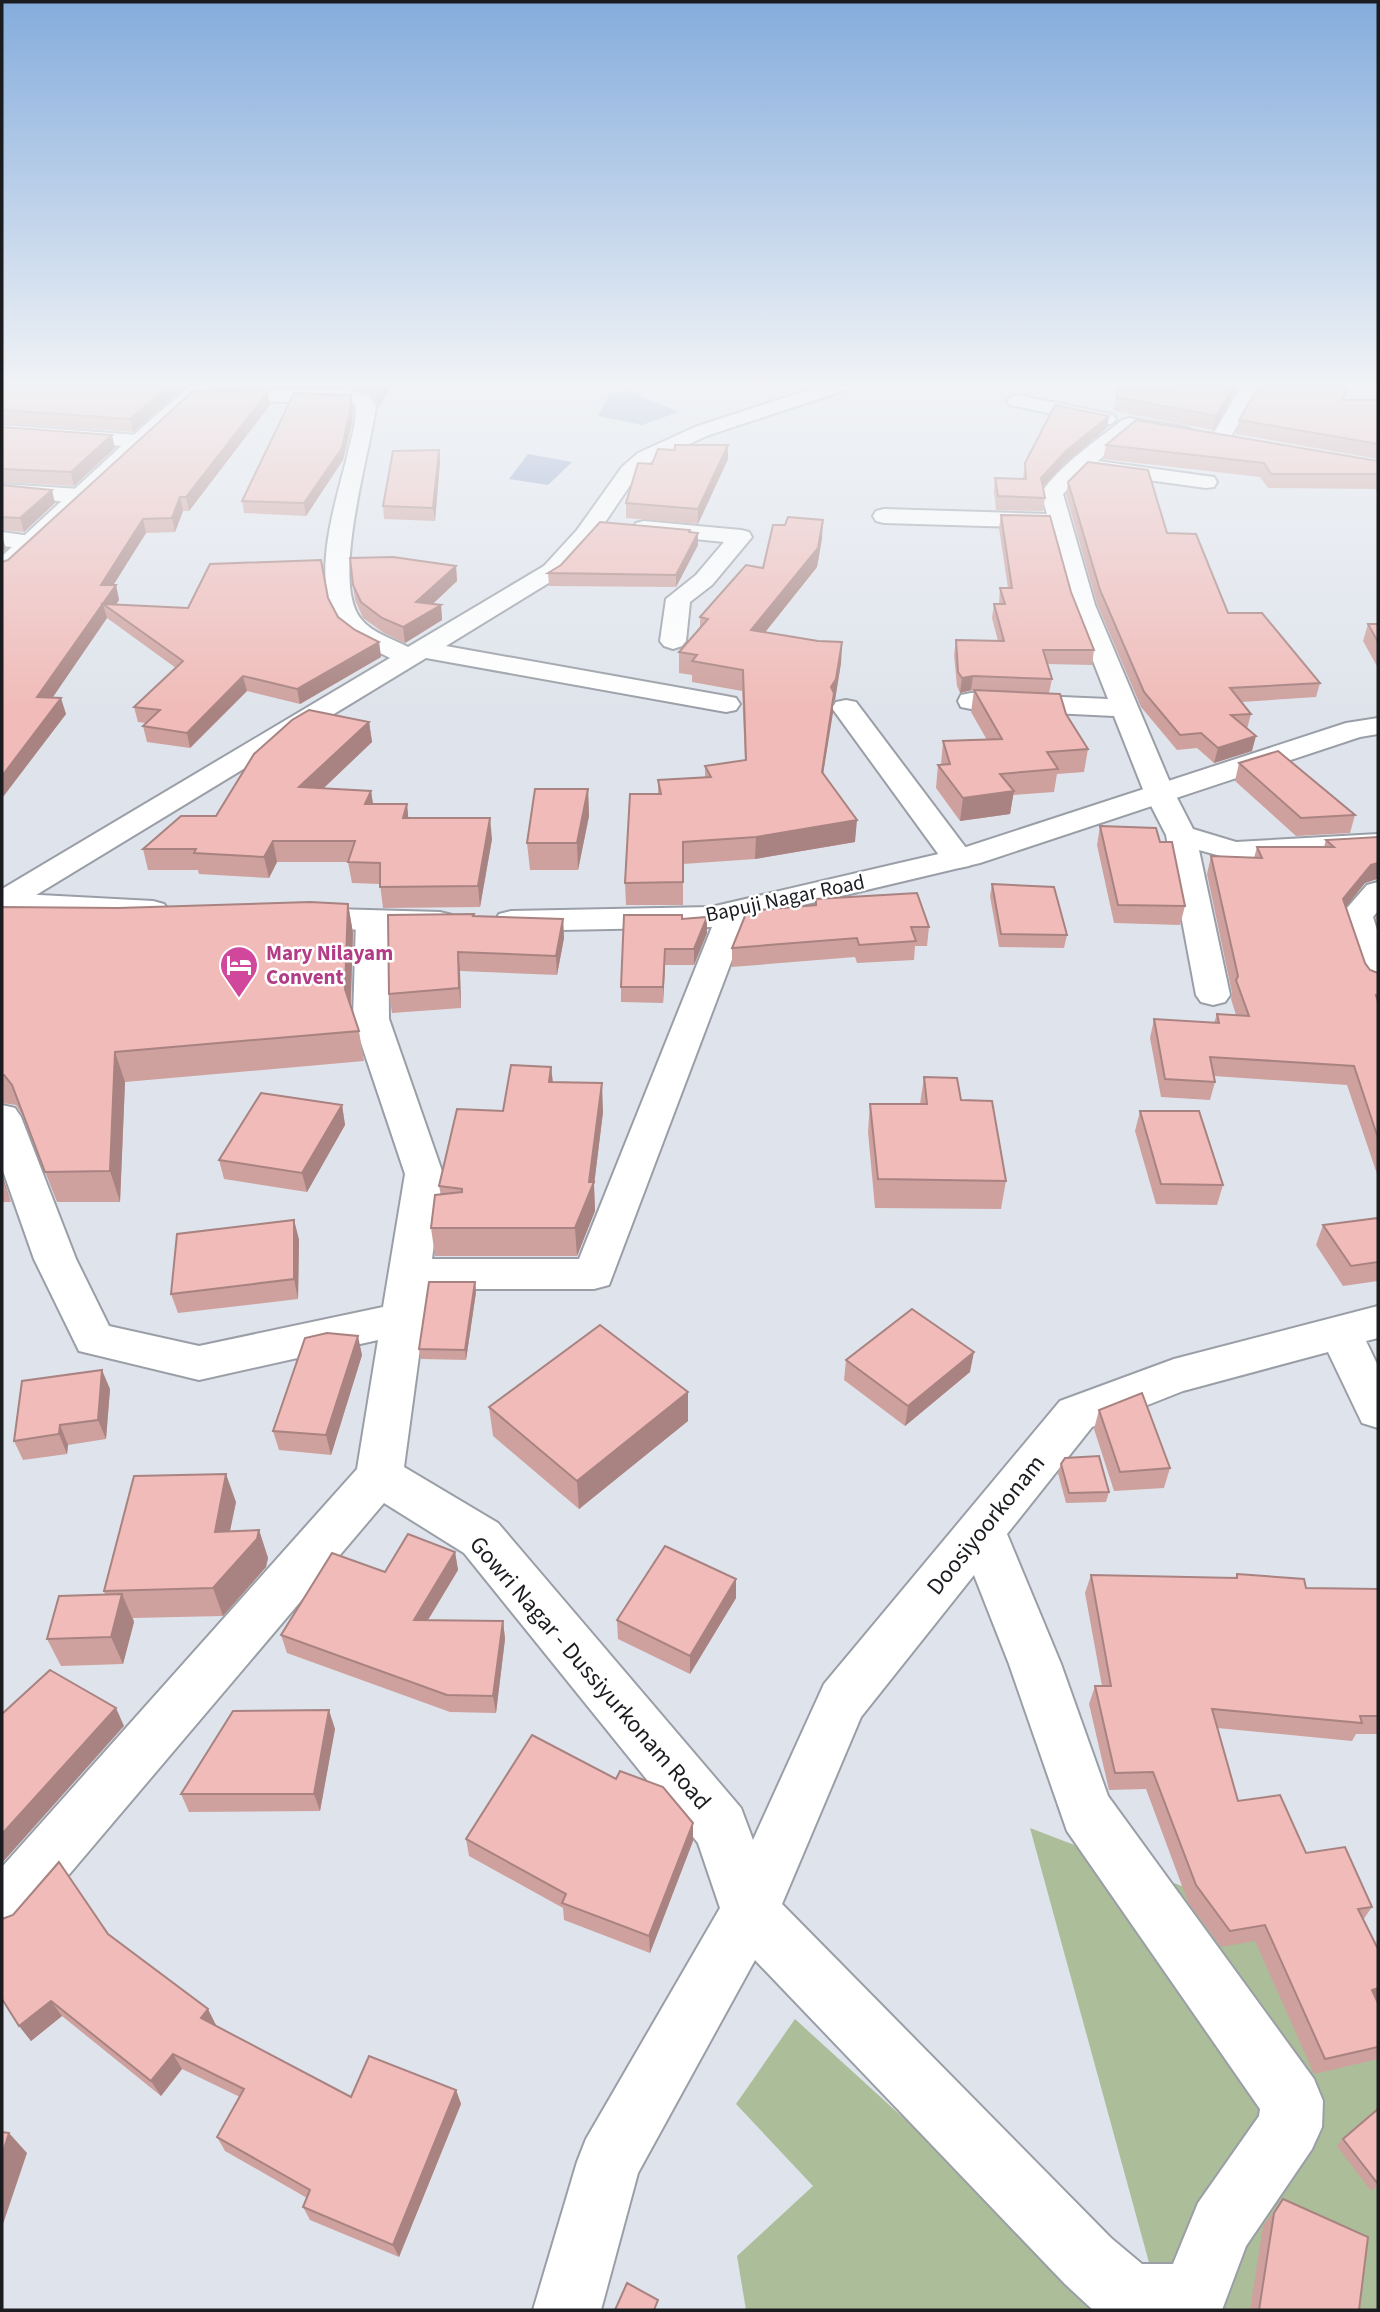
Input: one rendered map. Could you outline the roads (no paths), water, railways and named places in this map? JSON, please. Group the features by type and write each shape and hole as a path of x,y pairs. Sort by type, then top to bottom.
{"street":[{"path":"53,494 80,496"},
{"path":"2,568 82,494"},
{"path":"350,494 337,566 337,601 352,626 416,654 726,704"},
{"path":"2,902 552,570 593,524 613,494"},
{"path":"1052,494 1083,605 1159,792 1181,835 1213,995"},
{"path":"884,516 1060,521"},
{"path":"593,524 741,537 705,580 678,599 673,641"},
{"path":"2,539 30,542"},
{"path":"971,701 1125,708"},
{"path":"846,708 958,859"},
{"name":"Bapuji Nagar Road","path":"262,916 372,922 711,917 958,859 1356,729 1378,726"},
{"path":"1181,835 1235,851 1369,844 1378,870"},
{"path":"1378,892 1356,916 1378,980"},
{"path":"2,902 180,912"},
{"path":"2,1117 55,1259 94,1339 199,1363 405,1297 594,1274 734,912"},
{"path":"2,1910 379,1476 424,1174 372,1020 372,922"},
{"path":"1359,1327 1378,1410"},
{"name":"Doosiyoorkonam","path":"750,1912 842,1701 1076,1414 1174,1376 1359,1327"},
{"name":"Gowri Nagar - Dussiyurkonam Road","path":"379,1476 481,1538 721,1827 750,1912"},
{"path":"567,2310 609,2162 750,1912 1088,2260 1129,2298 1193,2298 1221,2226 1290,2127 1292,2101 1086,1812 1035,1664 981,1530"}],"place":[{"name":"Mary Nilayam Convent","path":"239,999"}]}
